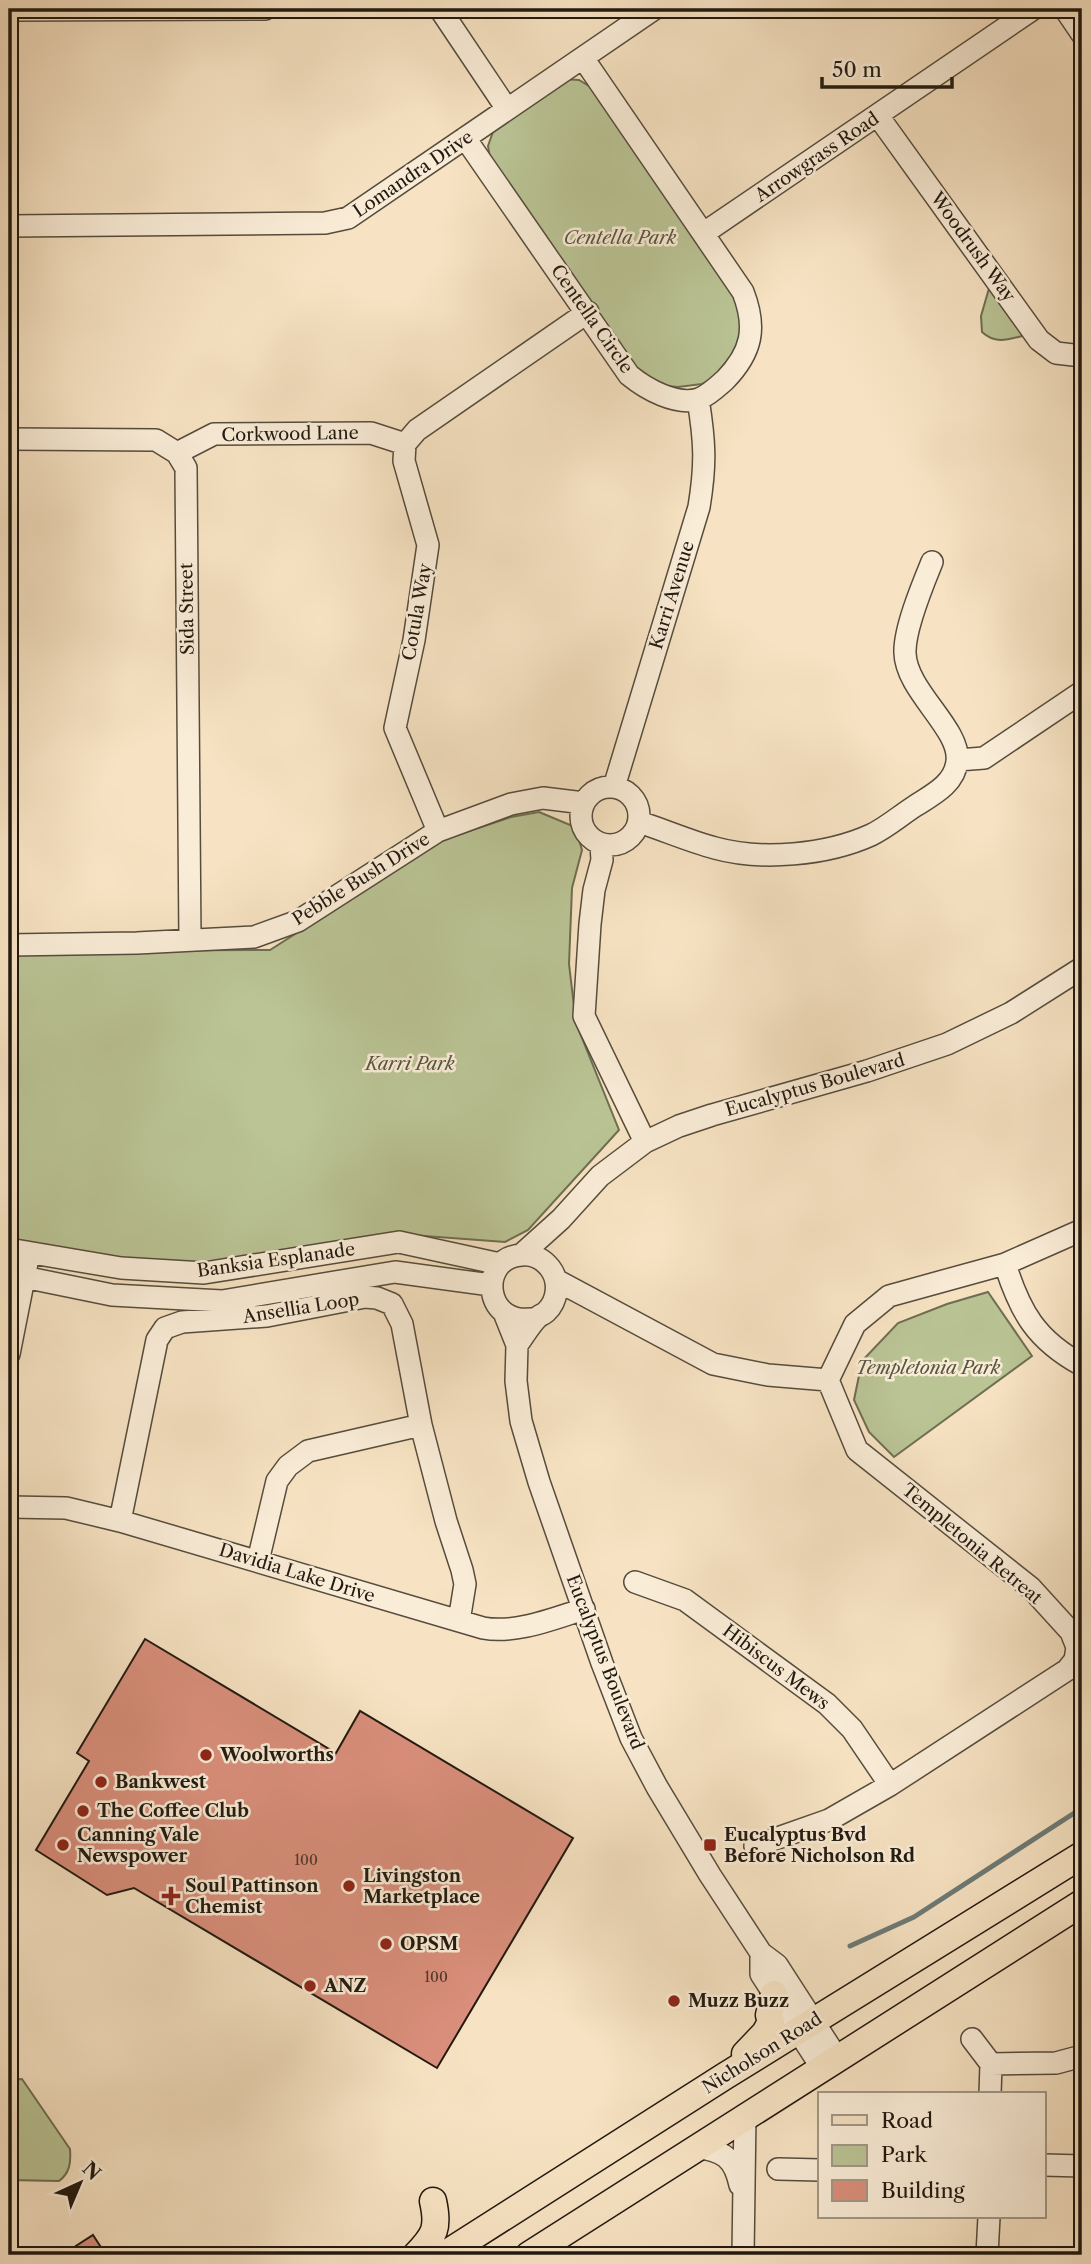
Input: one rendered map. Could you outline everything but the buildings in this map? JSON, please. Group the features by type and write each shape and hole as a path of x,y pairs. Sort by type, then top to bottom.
{"main road":[{"name":"Nicholson Road","path":"444,2255 725,2076 1082,1856"},
{"path":"529,2255 1082,1903"},
{"path":"725,2076 733,2063 750,2050 765,2033 771,2022 769,2015 774,1994"},
{"path":"416,2255 435,2230 437,2220 433,2201"}],"street":[{"path":"9,10 265,9"},
{"path":"440,9 507,109"},
{"name":"Lomandra Drive","path":"9,226 325,223 348,218 654,9"},
{"name":"Arrowgrass Road","path":"704,233 1033,9"},
{"path":"1065,9 1082,34"},
{"path":"583,58 704,233 743,292 751,312 751,340 738,366 715,390 698,399"},
{"name":"Woodrush Way","path":"878,116 1039,340 1056,353 1082,356"},
{"name":"Centella Circle","path":"466,138 629,374 641,385 673,398 698,399"},
{"path":"405,444 417,430 587,312"},
{"name":"Karri Avenue","path":"614,787 699,507 705,445 698,399"},
{"name":"Corkwood Lane","path":"177,453 214,434 372,433 405,444"},
{"path":"9,439 156,440 177,453"},
{"name":"Cotula Way","path":"405,444 404,461 428,545 414,640 395,728 438,831"},
{"name":"Sida Street","path":"177,453 186,468 190,940"},
{"path":"639,822 716,849 764,856 813,852 871,835 940,790 952,777 958,760 955,746 912,681 904,651 922,586 932,562"},
{"path":"958,760 984,758 1082,692"},
{"path":"614,787 631,795 640,812 639,822 630,839 621,844 601,845 592,840 585,832 581,813 584,803 596,790 614,787"},
{"name":"Pebble Bush Drive","path":"9,945 137,943 254,937 298,921 438,831 511,804 543,798 584,803"},
{"path":"601,845 602,860 594,890 590,924 584,1016 645,1142"},
{"name":"Eucalyptus Boulevard","path":"500,1264 521,1255 561,1219 600,1176 645,1142 679,1126 712,1115 867,1071 947,1044 1012,1013 1082,968"},
{"path":"505,1314 526,1321 546,1312 553,1303 561,1219"},
{"path":"521,1255 534,1256 544,1261 554,1275 617,1314 713,1364 768,1375 828,1380 855,1324 889,1296 1005,1264 1082,1230"},
{"name":"Banksia Esplanade","path":"19,1251 121,1268 204,1273 399,1242 500,1264"},
{"path":"9,1354 19,1251"},
{"path":"491,1285 500,1264"},
{"path":"1005,1264 1016,1298 1042,1338 1082,1365"},
{"name":"Banksia Esplanade","path":"17,1275 112,1295 222,1301 395,1272 491,1285"},
{"name":"Eucalyptus Boulevard","path":"491,1285 492,1296 497,1307 505,1314 517,1345 516,1381 521,1421 539,1482 631,1738 697,1854 761,1953 777,1965 829,2063"},
{"name":"Ansellia Loop","path":"120,1521 157,1340 164,1328 172,1324 267,1316 365,1297 386,1300 397,1311 402,1324 421,1425 446,1521 463,1570 465,1584 459,1621"},
{"path":"553,1303 617,1314"},
{"path":"517,1345 537,1318"},
{"name":"Templetonia Retreat","path":"755,1846 829,1820 890,1785 1068,1670 1075,1660 1077,1647 1071,1632 1031,1588 857,1450 828,1380"},
{"path":"258,1561 277,1481 297,1457 308,1451 421,1425"},
{"name":"Davidia Lake Drive","path":"9,1507 66,1508 120,1521 499,1631 555,1619 584,1609"},
{"name":"Hibiscus Mews","path":"635,1581 685,1601 827,1704 852,1729 890,1785"},
{"name":"Eucalyptus Boulevard","path":"761,1953 761,1973 774,1994 807,2025"},
{"path":"972,2039 991,2064 990,2092"},
{"path":"991,2064 1056,2063 1082,2056"},
{"path":"743,2255 745,2116"},
{"path":"696,2147 714,2150 730,2160 737,2170 743,2208"},
{"path":"1046,2165 1082,2166"},
{"path":"778,2169 817,2168"},
{"path":"988,2255 989,2218"}],"green space":[{"name":"Centella Park","path":"563,79 579,80 594,89 732,289 742,311 738,349 715,378 702,384 678,387 667,386 640,374 490,158 488,146 494,129"},
{"path":"990,285 1026,335 998,340 982,332 981,316"},
{"name":"Karri Park","path":"539,812 575,827 582,850 572,888 569,964 576,1023 619,1130 528,1230 505,1242 398,1234 218,1266 118,1265 9,1244 9,951 270,950 442,840 511,817"},
{"name":"Templetonia Park","path":"988,1292 1032,1356 894,1457 869,1432 854,1400 862,1361 898,1323"},
{"path":"22,2079 70,2149 69,2167 59,2181 9,2180 11,2080"}],"waterway":[{"path":"850,1946 914,1917 1082,1808"}],"place":[{"name":"Woolworths","path":"206,1755"},
{"name":"Bankwest","path":"101,1782"},
{"name":"The Coffee Club","path":"83,1811"},
{"name":"Canning Vale Newspower","path":"63,1845"},
{"name":"Eucalyptus Bvd Before Nicholson Rd","path":"710,1845"},
{"name":"Livingston Marketplace","path":"349,1886"},
{"name":"Soul Pattinson Chemist","path":"171,1896"},
{"name":"OPSM","path":"386,1944"},
{"name":"ANZ","path":"310,1986"},
{"name":"Muzz Buzz","path":"674,2001"}]}
